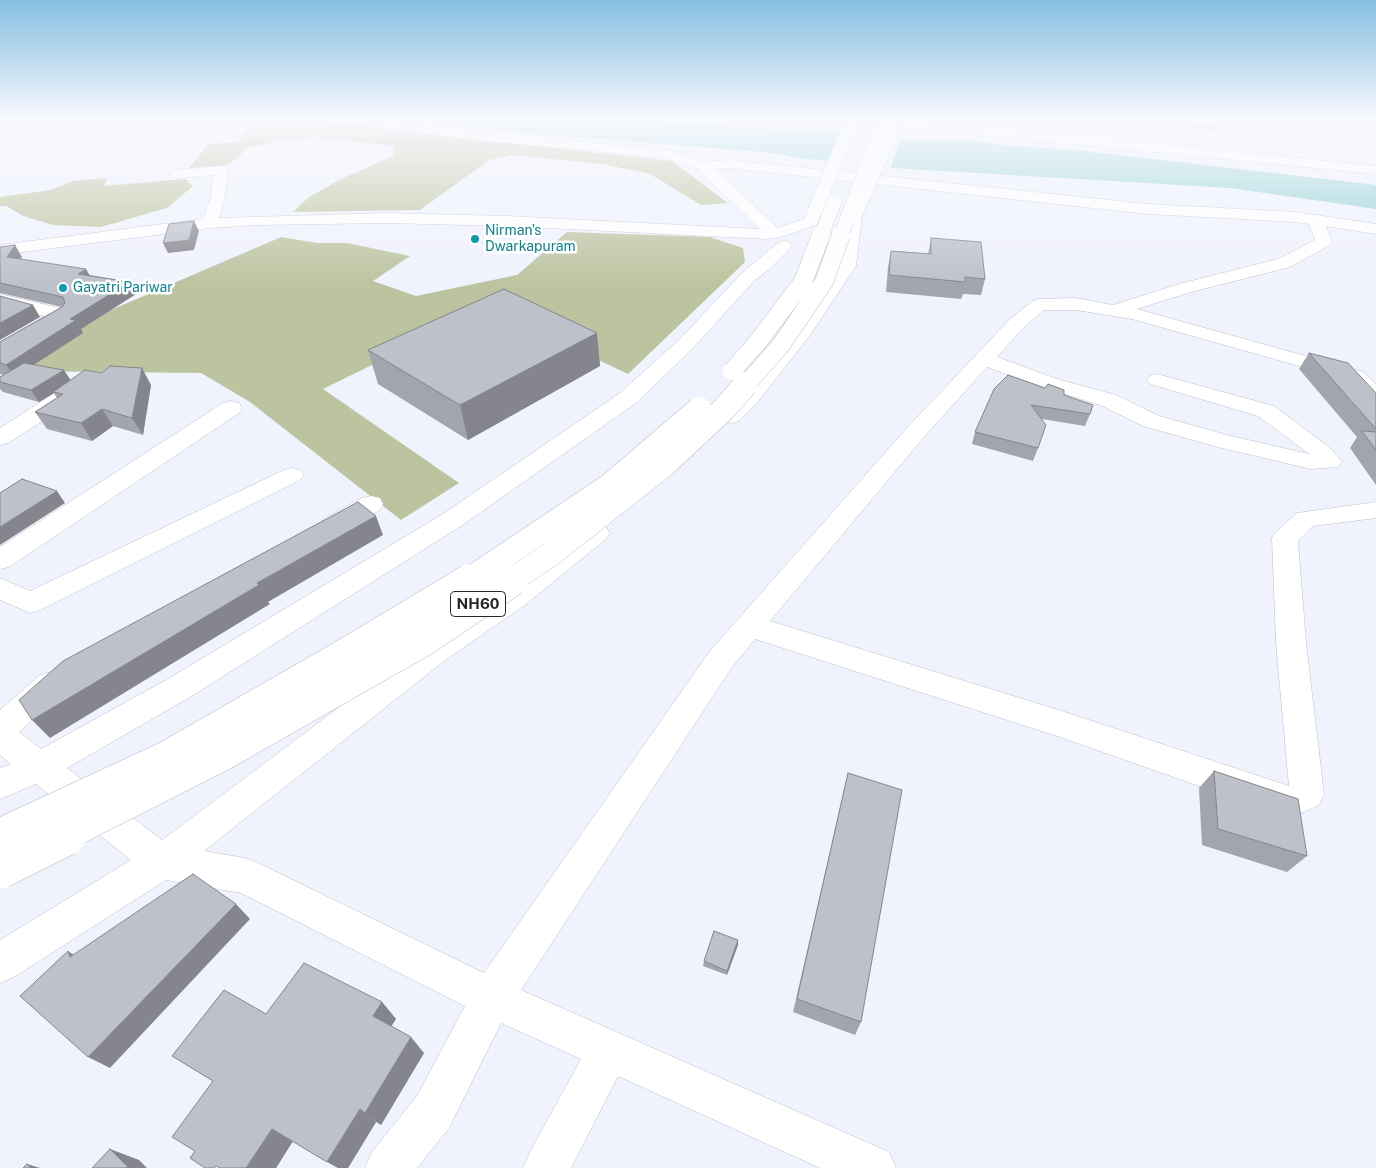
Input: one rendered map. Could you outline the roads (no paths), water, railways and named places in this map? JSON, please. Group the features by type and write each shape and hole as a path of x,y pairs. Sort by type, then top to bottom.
{"main road":[{"path":"210,223 218,197 220,175"},
{"path":"709,175 761,246"},
{"path":"827,175 1148,209 1296,217 1376,229"},
{"path":"0,784 41,766 179,688 452,520 628,398 687,344 761,246 810,222 829,175"},
{"name":"NH60","path":"0,834 168,756 466,582 609,486 699,408 757,343 803,282 829,213 847,175"},
{"name":"NH60","path":"0,868 219,757 426,639 551,554 664,465 725,408 781,345 824,282 869,175"},
{"path":"0,963 162,862 433,653 515,598 678,467 747,400 804,330 847,266 854,218 871,175"},
{"path":"0,250 210,223 259,220 386,218 717,230 761,246"},
{"path":"1113,310 1185,288 1284,262 1324,242 1316,220"},
{"path":"717,230 761,246"},
{"path":"0,299 61,314 0,350"},
{"path":"388,1168 432,1112 492,998 721,659 915,433 1018,322 1039,305 1076,304 1134,314 1356,376 1376,396"},
{"path":"983,359 1050,383 1108,400 1151,421 1311,462 1330,462 1322,453 1266,411 1157,380"},
{"path":"0,438 83,386"},
{"path":"0,560 231,408"},
{"path":"0,588 30,602 292,475"},
{"path":"310,538 371,504"},
{"path":"749,626 1062,724 1290,802 1307,794 1291,643 1285,538 1306,519 1376,510"},
{"path":"0,729 67,670"},
{"path":"0,736 162,862 245,876 492,998 873,1168"},
{"path":"546,1168 610,1050"}],"water":[{"path":"1002,175 1286,175 1376,185 1376,209 1230,188"}],"place":[{"name":"Nirman's Dwarkapuram","path":"475,239"},
{"name":"Gayatri Pariwar","path":"63,288"}]}
